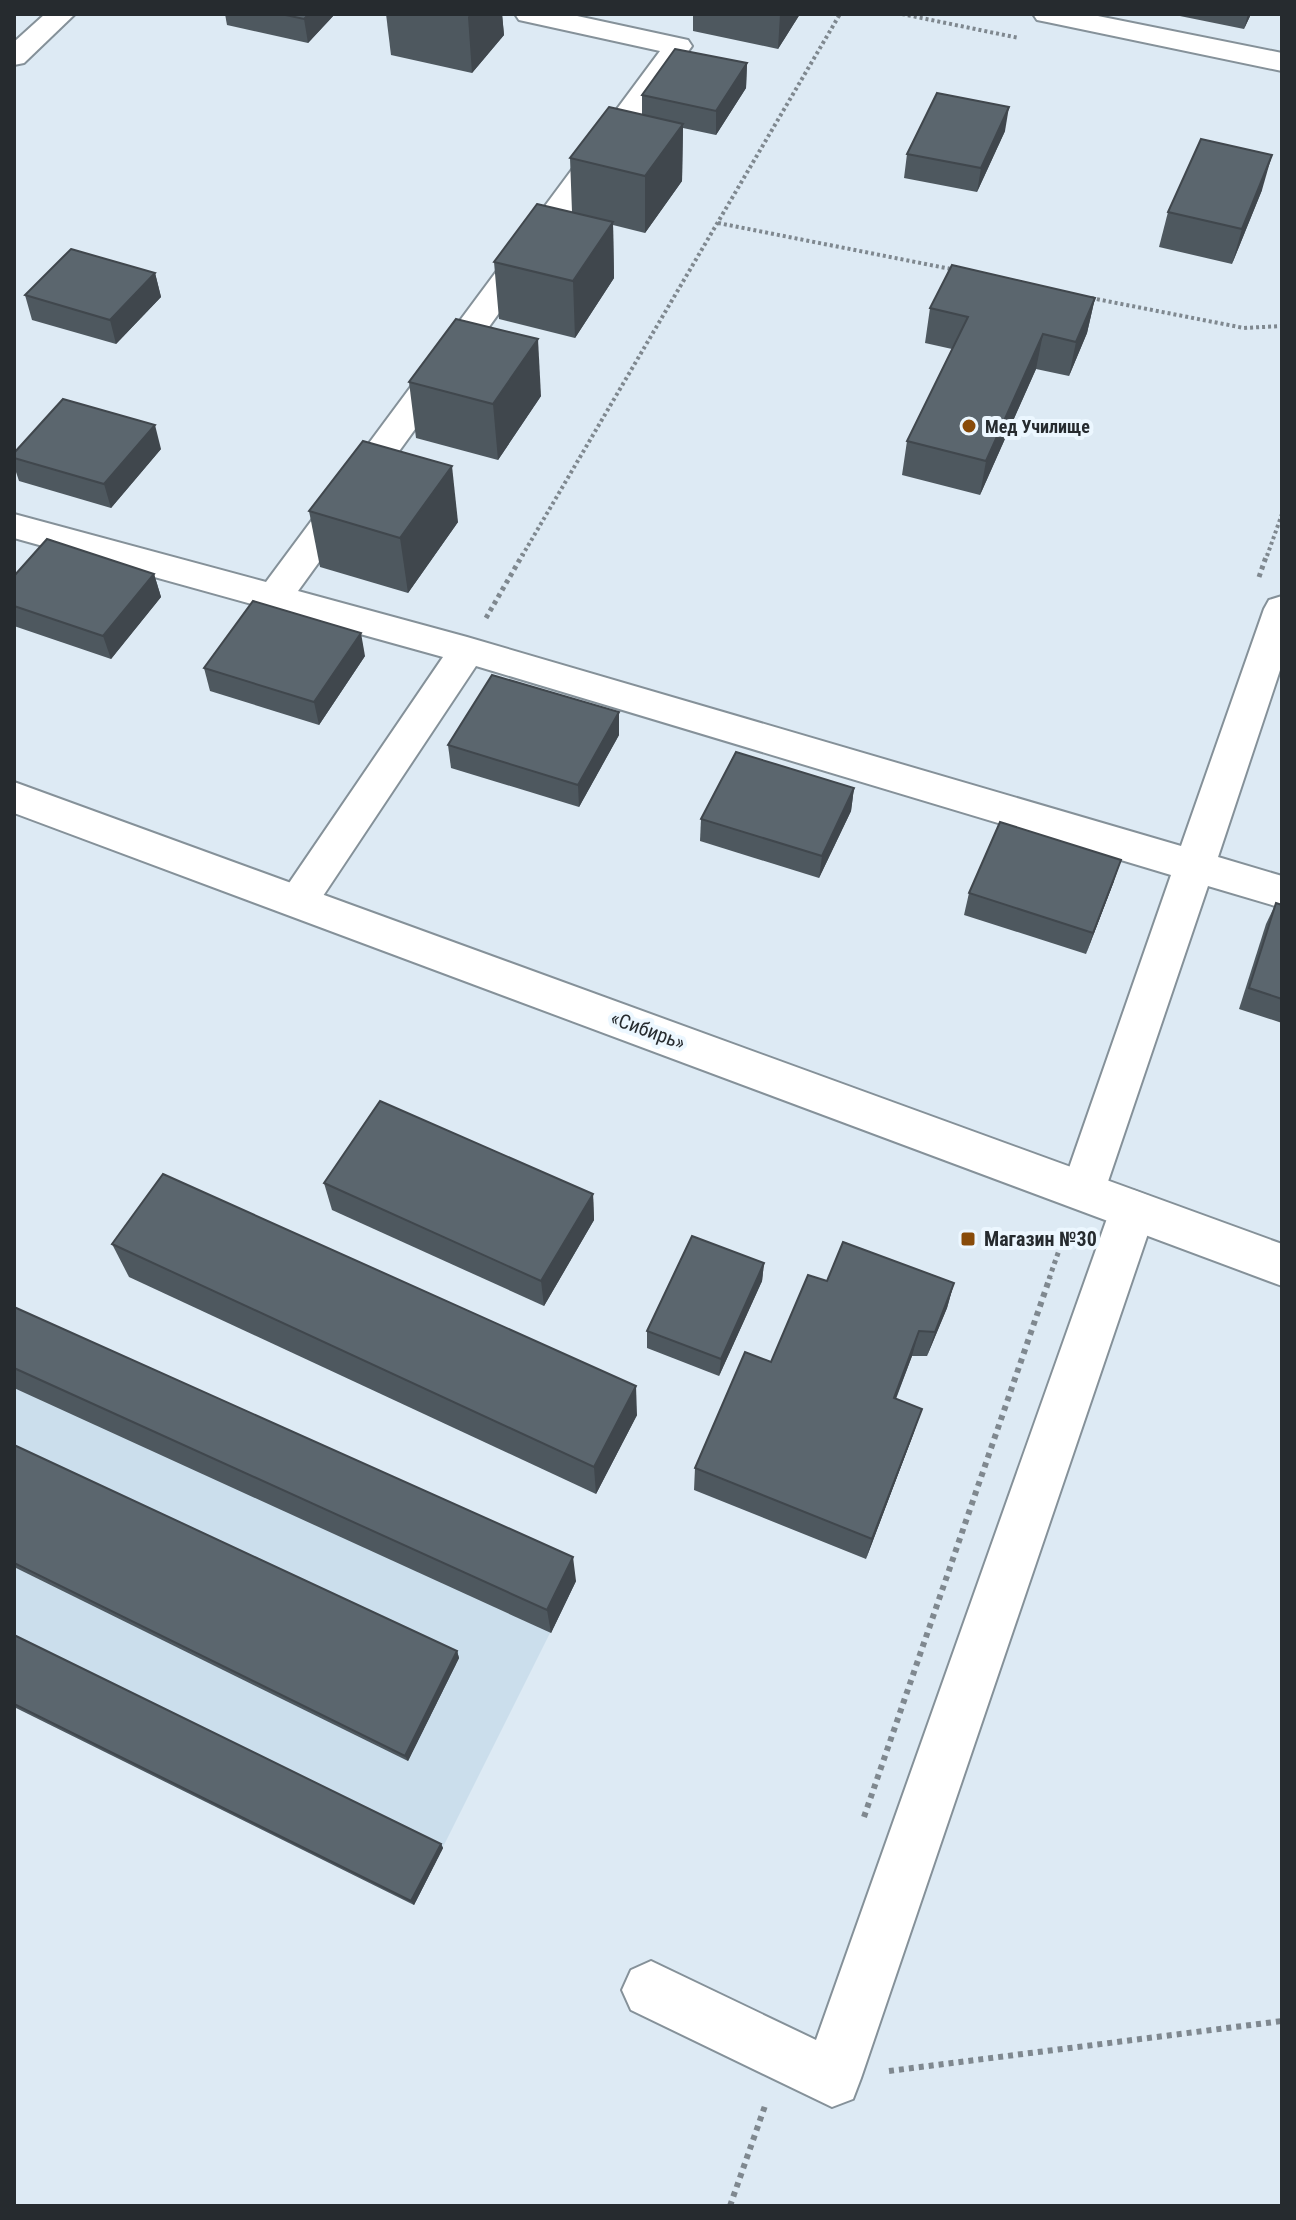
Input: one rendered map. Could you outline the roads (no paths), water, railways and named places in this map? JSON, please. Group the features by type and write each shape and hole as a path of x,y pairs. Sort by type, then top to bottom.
{"main road":[{"path":"14,57 61,14"},
{"path":"275,596 678,46 529,14"},
{"path":"1047,14 1282,62"},
{"path":"14,526 467,650 1282,892"},
{"path":"1084,1191 1282,609"},
{"path":"299,900 467,650"},
{"name":"«Сибирь»","path":"14,797 1282,1265"},
{"path":"651,1990 832,2078 1133,1210"}],"place":[{"name":"Мед Училище","path":"969,426"},
{"name":"Магазин №30","path":"968,1239"}]}
